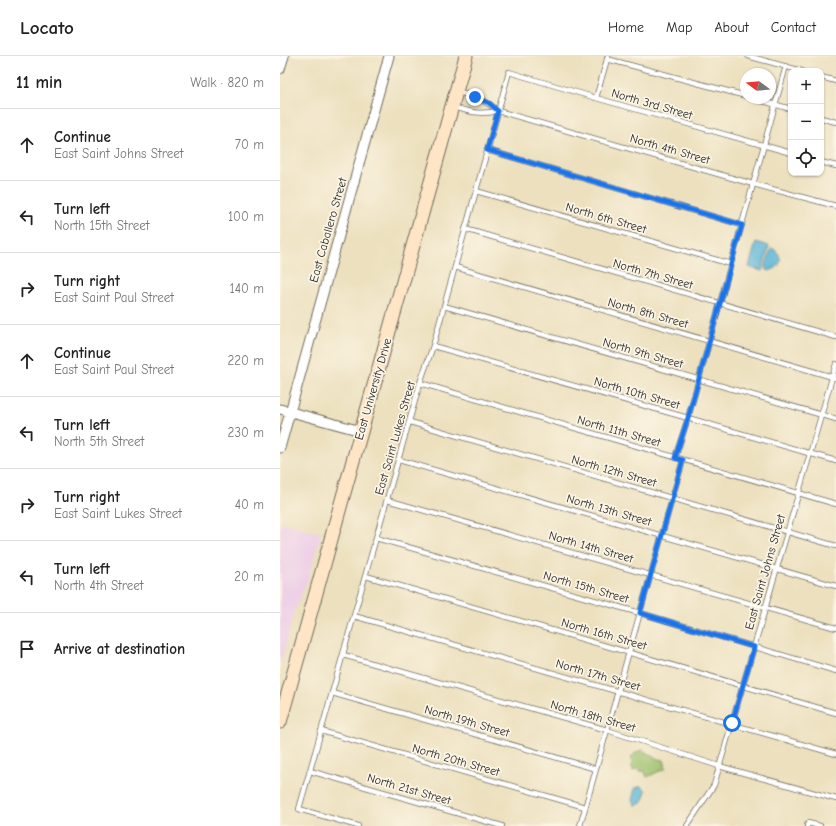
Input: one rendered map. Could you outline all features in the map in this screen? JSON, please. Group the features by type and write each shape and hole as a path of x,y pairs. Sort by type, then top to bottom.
{"main road":[{"name":"East University Drive","path":"280,722 466,56"}],"street":[{"path":"280,69 284,56"},
{"name":"East Caballero Street","path":"280,448 389,56"},
{"path":"280,409 361,431"}],"lane":[{"path":"748,56 792,68"},
{"path":"596,98 608,57 740,94"},
{"path":"776,101 786,66"},
{"name":"North 3rd Street","path":"509,72 788,152"},
{"name":"East Saint Lukes Street","path":"358,826 299,809 420,383 433,346 509,72"},
{"path":"824,78 836,81"},
{"name":"North 4th Street","path":"456,91 489,103 498,111 753,184 836,206"},
{"path":"675,458 699,380 775,104 788,108"},
{"name":"North 4th Street","path":"452,106 468,111 486,114 498,111"},
{"path":"824,119 836,122"},
{"path":"487,150 742,225"},
{"path":"824,163 836,166"},
{"name":"North 6th Street","path":"476,191 731,264"},
{"name":"North 7th Street","path":"465,229 836,337"},
{"name":"North 8th Street","path":"455,267 834,377"},
{"name":"North 9th Street","path":"444,306 836,420"},
{"name":"North 10th Street","path":"433,346 836,461"},
{"name":"East Saint Johns Street","path":"687,826 714,785 798,493 834,377 836,364"},
{"name":"North 11th Street","path":"420,383 836,504"},
{"name":"North 12th Street","path":"410,422 836,546"},
{"name":"North 13th Street","path":"399,460 836,586"},
{"path":"580,826 683,460"},
{"name":"North 14th Street","path":"387,500 836,628"},
{"name":"North 15th Street","path":"376,538 640,613 836,671"},
{"name":"North 16th Street","path":"366,576 836,713"},
{"name":"North 17th Street","path":"354,616 836,754"},
{"name":"North 18th Street","path":"343,655 607,730 719,766 836,799"},
{"name":"North 19th Street","path":"332,693 596,769"},
{"name":"North 20th Street","path":"321,731 585,807"},
{"name":"North 21st Street","path":"310,771 502,826"},
{"path":"807,826 808,823 820,826"}],"shaded area":[{"path":"280,522 321,533 308,579 294,611 280,666"}],"green space":[{"path":"642,750 658,759 664,760 666,768 647,777 644,770 641,772 639,768 633,771 631,764 632,758 635,753"}],"water":[{"path":"756,242 769,246 762,271 749,267"},
{"path":"772,248 779,255 780,262 776,268 767,271 765,268"},
{"path":"640,786 646,791 642,803 635,805 632,800 635,788"}],"route":[{"path":"475,97 489,103 498,111 487,150 742,225 688,418 675,458 683,460 640,613 754,647 732,723"}]}
